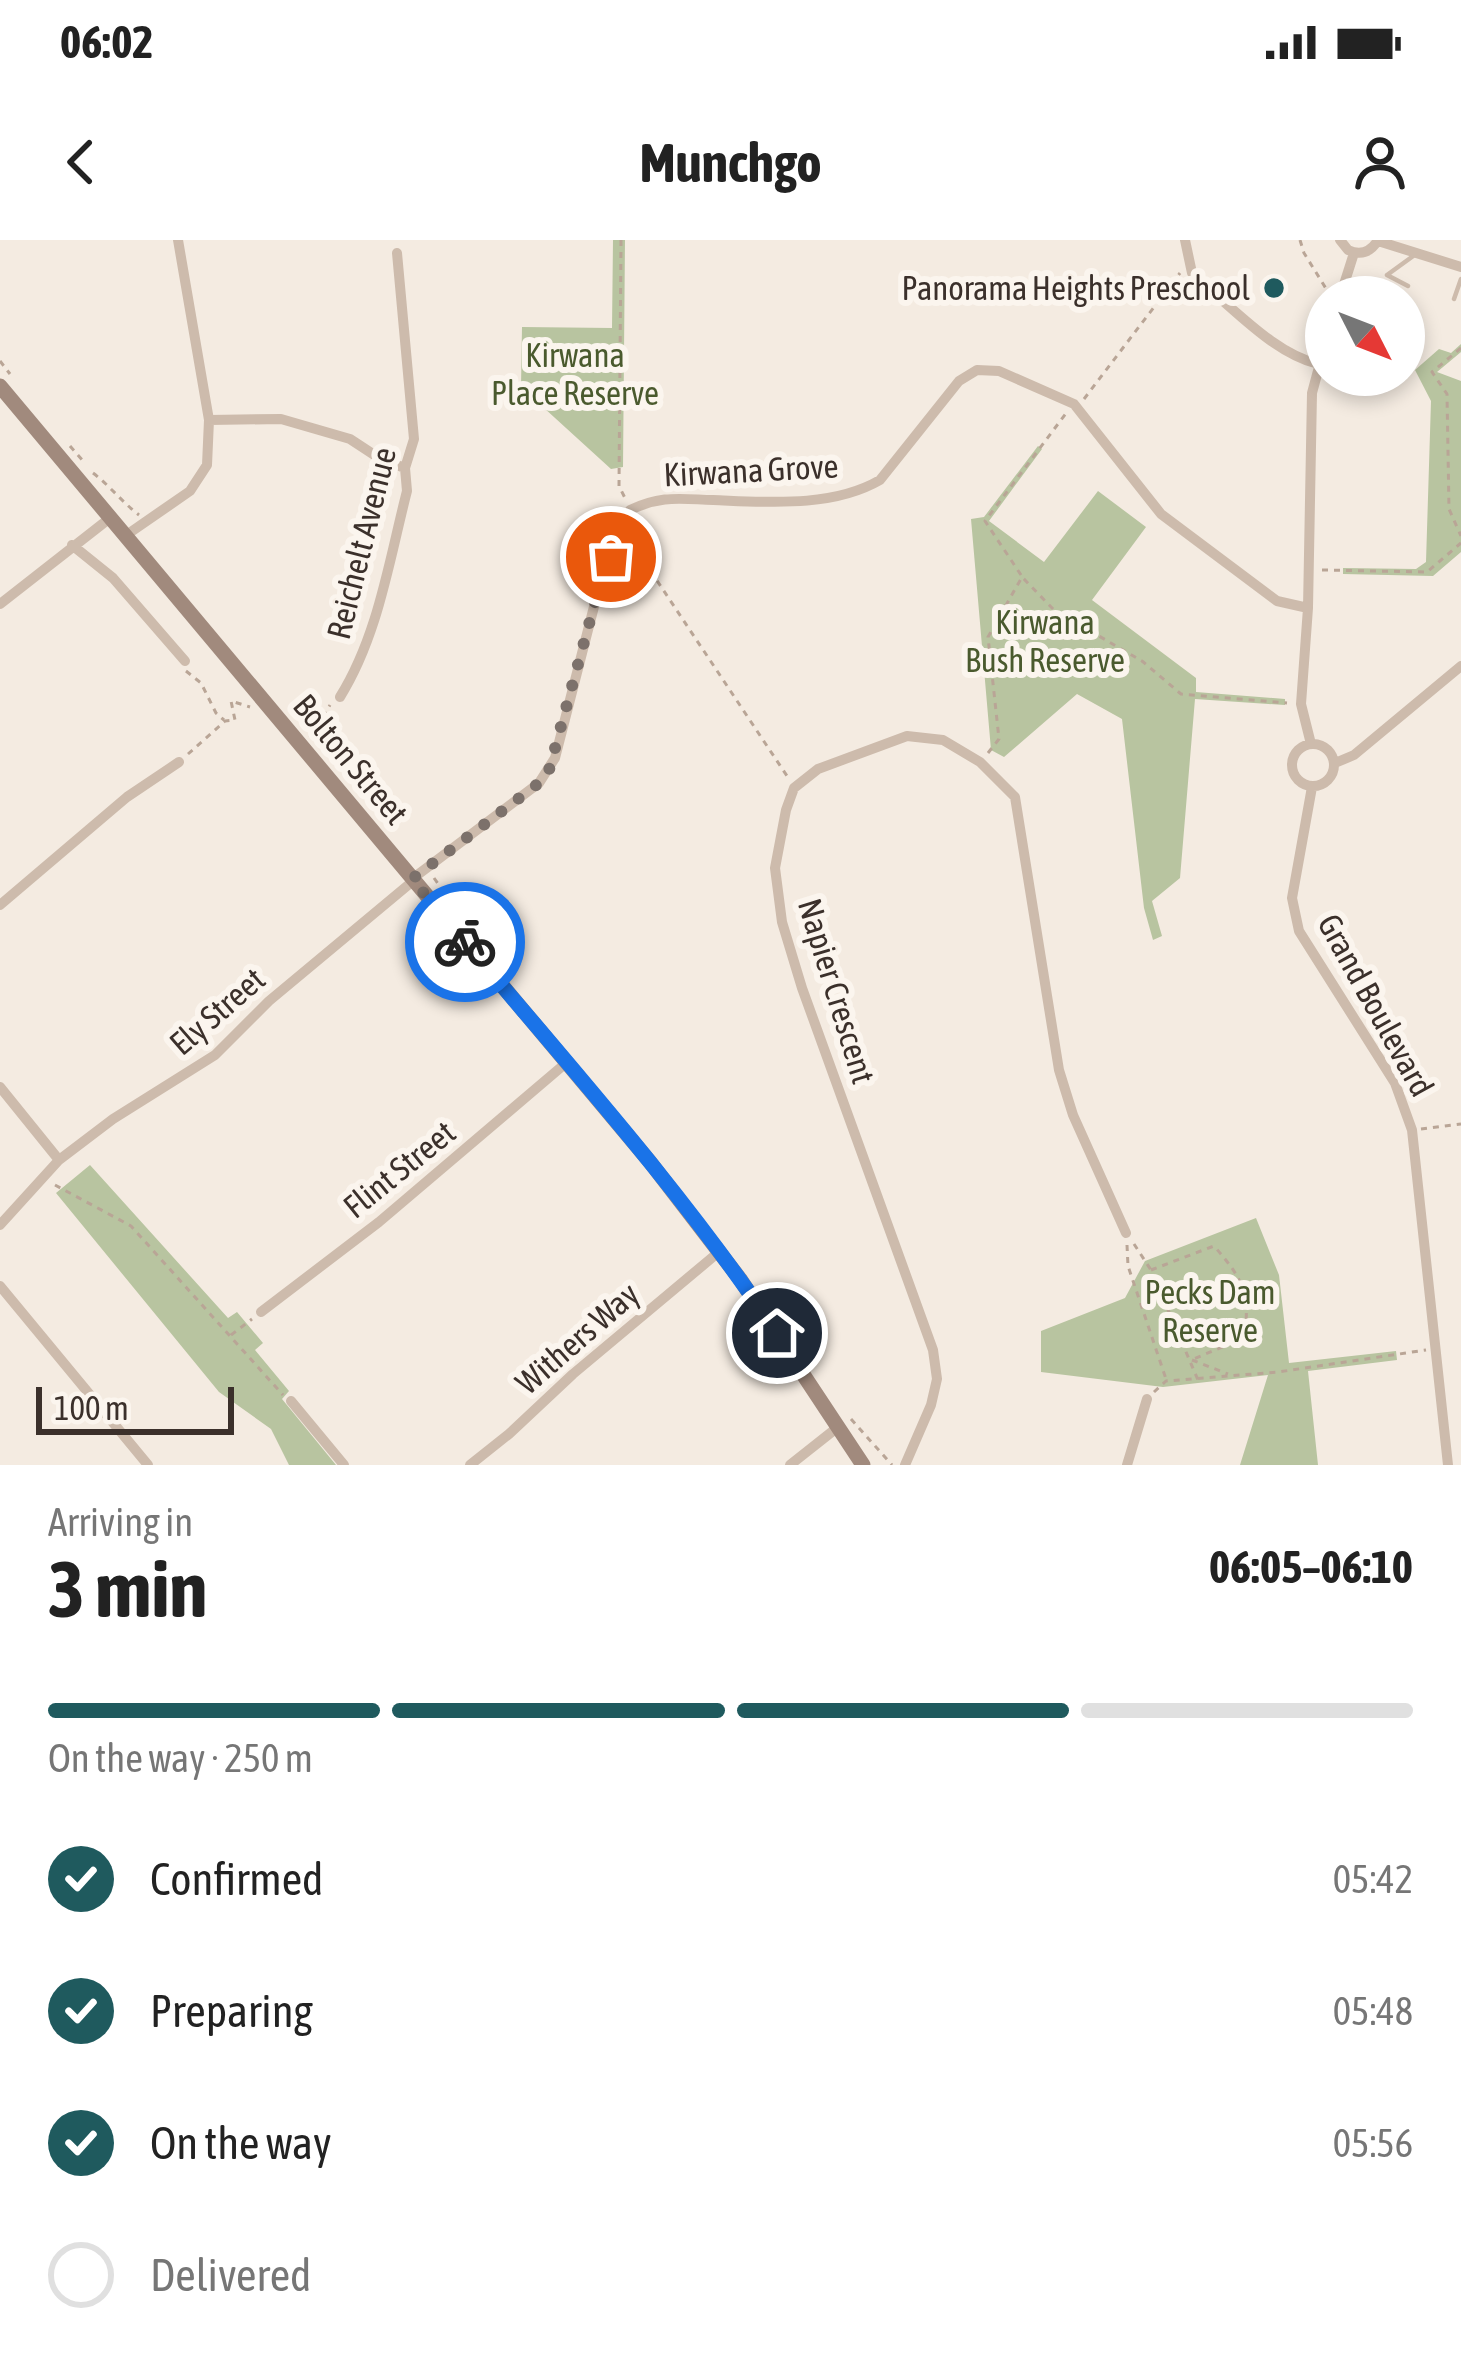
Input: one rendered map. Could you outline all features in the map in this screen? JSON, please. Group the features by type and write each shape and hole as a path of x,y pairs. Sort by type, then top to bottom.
{"main road":[{"name":"Bolton Street","path":"8,384 110,518 650,1162 762,1311 863,1465"}],"street":[{"path":"125,536 190,491 207,465 209,420 178,240"},
{"path":"1184,240 1192,273 1202,283 1277,344 1305,360"},
{"path":"1340,240 1354,253 1369,251 1378,240 1461,267"},
{"name":"Reichelt Avenue","path":"340,697 368,642 407,491 406,468 414,439 397,253"},
{"path":"1347,276 1354,253"},
{"name":"Kirwana Grove","path":"630,510 654,499 772,502 862,490 880,480 958,381 977,370 998,371 1074,404 1161,514 1277,601 1308,608"},
{"path":"1311,744 1301,704 1312,396"},
{"path":"209,420 281,419 350,439 382,460 406,468"},
{"path":"0,604 110,518"},
{"path":"72,545 113,578 185,661"},
{"path":"412,880 539,783 549,770 611,557"},
{"path":"1335,763 1354,755 1461,666"},
{"path":"794,788 818,769 907,736 943,740 980,762 1015,797 1059,1070 1073,1115 1126,1232"},
{"path":"1311,744 1331,752 1335,763 1333,775 1312,787 1294,776 1292,766 1301,747 1311,744"},
{"path":"0,904 127,797 179,762"},
{"name":"Grand Boulevard","path":"1312,787 1292,898 1299,931 1395,1083 1412,1130 1448,1465"},
{"name":"Napier Crescent","path":"794,788 775,868 782,922 933,1350 937,1379 931,1405 905,1465"},
{"name":"Ely Street","path":"0,1225 59,1160 113,1119 215,1055 269,1001 412,880"},
{"name":"Flint Street","path":"261,1312 379,1222 566,1063"},
{"path":"0,1087 59,1160"},
{"name":"Withers Way","path":"470,1465 719,1252"},
{"path":"0,1286 148,1465"},
{"path":"1127,1465 1147,1399"},
{"path":"291,1401 344,1465"},
{"path":"790,1465 838,1427"}],"lane":[{"path":"1389,276 1420,252"},
{"path":"1454,299 1461,279"}],"path":[{"path":"611,557 630,510 619,486 621,240"},
{"path":"1300,240 1318,276"},
{"path":"1188,262 985,520 1022,577 1054,610 1142,661 1181,694 1301,704"},
{"path":"1309,570 1427,572 1461,539 1449,509 1447,394 1432,372 1461,348"},
{"path":"0,361 8,384"},
{"path":"72,447 94,475 144,521"},
{"path":"618,536 641,558 794,788"},
{"path":"980,762 999,739 988,637 1022,577"},
{"path":"185,661 184,670 201,683 215,712 225,721"},
{"path":"302,748 334,699 340,697"},
{"path":"179,762 225,721 235,720 231,701 270,709"},
{"path":"1412,1130 1461,1124"},
{"path":"45,1176 131,1226 291,1401"},
{"path":"1126,1232 1151,1270 1198,1380"},
{"path":"1126,1232 1128,1266 1166,1381"},
{"path":"1151,1270 1214,1246 1244,1286 1244,1338 1191,1360"},
{"path":"230,1336 261,1312"},
{"path":"1147,1399 1166,1381 1278,1372 1434,1349"},
{"path":"1191,1360 1229,1375"}],"green space":[{"name":"Kirwana Place Reserve","path":"613,240 625,240 623,467 611,469 521,387 522,327 612,328"},
{"path":"1461,344 1461,352 1437,372 1461,381 1461,552 1433,576 1343,574 1343,568 1416,569 1426,562 1431,401 1425,389 1425,361 1439,349 1451,353"},
{"name":"Kirwana Bush Reserve","path":"1038,446 1042,449 989,521 1044,562 1098,491 1146,527 1092,600 1196,678 1196,692 1285,699 1285,705 1195,699 1180,878 1152,901 1162,936 1153,940 1144,908 1122,719 1077,694 1004,757 991,750 971,519 984,517"},
{"path":"90,1165 228,1318 237,1312 263,1343 255,1350 289,1391 282,1399 336,1465 289,1465 271,1429 219,1392 56,1193"},
{"name":"Pecks Dam Reserve","path":"1256,1218 1279,1275 1289,1363 1396,1351 1397,1360 1308,1371 1318,1465 1240,1465 1268,1375 1163,1387 1041,1372 1041,1331 1125,1298 1145,1261"}],"way so far":[{"path":"465,942 412,879 539,783 549,770 611,557"}],"place":[{"name":"Panorama Heights Preschool","path":"1274,288"}],"route":[{"path":"465,942 650,1162 777,1333"}]}
